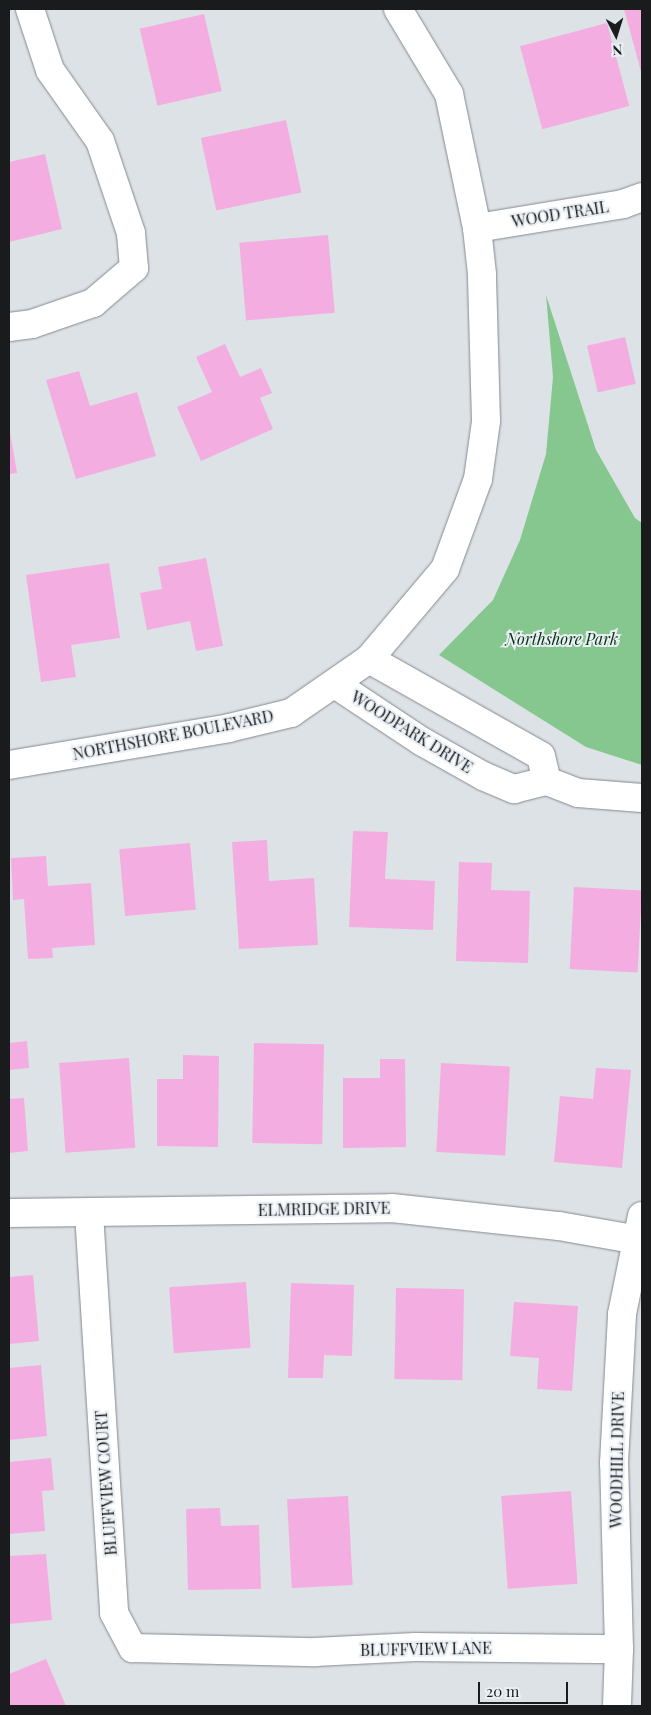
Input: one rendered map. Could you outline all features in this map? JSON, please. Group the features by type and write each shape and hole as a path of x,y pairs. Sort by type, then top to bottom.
{"street":[{"path":"9,327 32,324 93,303 134,268 131,233 100,141 50,70 30,9"},
{"name":"NORTHSHORE BOULEVARD","path":"9,765 229,728 291,712 370,659 445,569 478,480 486,421 478,228 449,94 398,9"},
{"name":"WOOD TRAIL","path":"478,228 623,204 642,197"},
{"path":"370,659 542,756 547,781 578,792 642,798"},
{"name":"WOODPARK DRIVE","path":"335,684 421,741 483,776 514,789 547,781"},
{"name":"ELMRIDGE DRIVE","path":"9,1213 392,1208 559,1226 640,1228"},
{"name":"BLUFFVIEW COURT","path":"89,1213 114,1613 133,1648 234,1651"},
{"name":"WOODHILL DRIVE","path":"617,1706 619,1649 614,1463 622,1314 640,1228"},
{"name":"BLUFFVIEW LANE","path":"234,1651 315,1652 415,1647 619,1649"}],"green space":[{"name":"Northshore Park","path":"546,295 596,450 635,518 642,523 642,765 586,747 439,655 493,600 520,540 546,454 553,377"}],"building":[{"path":"624,9 642,9 642,75"},
{"path":"204,14 222,91 157,106 140,29"},
{"path":"607,23 629,106 542,129 520,46"},
{"path":"286,120 301,192 216,210 201,138"},
{"path":"45,154 62,229 9,242 9,162"},
{"path":"328,235 335,313 246,320 239,243"},
{"path":"625,337 636,384 598,393 587,346"},
{"path":"225,344 240,377 261,368 272,393 260,398 273,429 201,461 177,407 212,392 196,357"},
{"path":"79,371 90,406 137,392 156,456 76,479 46,380"},
{"path":"9,426 17,473 9,474"},
{"path":"206,558 223,646 196,651 190,621 147,630 140,593 162,589 158,567"},
{"path":"109,563 120,638 71,645 76,677 41,682 26,575"},
{"path":"353,831 388,832 385,879 435,881 433,930 349,927"},
{"path":"267,840 269,881 314,878 318,945 239,949 232,842"},
{"path":"190,843 196,910 125,916 119,849"},
{"path":"46,856 48,886 91,883 95,945 52,948 53,958 28,959 24,899 13,900 11,858"},
{"path":"459,862 492,863 491,890 530,891 528,963 456,961"},
{"path":"574,887 642,891 638,972 570,969"},
{"path":"27,1041 29,1068 9,1070 9,1043"},
{"path":"254,1043 324,1044 322,1144 252,1143"},
{"path":"183,1055 219,1056 218,1147 157,1146 157,1079 183,1079"},
{"path":"129,1058 135,1148 65,1153 59,1063"},
{"path":"380,1059 405,1059 406,1147 343,1148 343,1078 380,1078"},
{"path":"441,1063 510,1067 505,1155 436,1152"},
{"path":"596,1068 631,1070 622,1168 554,1162 560,1096 593,1099"},
{"path":"24,1098 28,1151 9,1153 9,1099"},
{"path":"33,1275 39,1341 9,1344 9,1277"},
{"path":"246,1282 251,1348 174,1353 169,1287"},
{"path":"291,1283 354,1285 352,1356 324,1355 323,1378 288,1378"},
{"path":"396,1288 464,1289 462,1380 394,1379"},
{"path":"514,1302 578,1306 572,1391 537,1389 539,1358 510,1356"},
{"path":"41,1365 47,1436 9,1440 9,1368"},
{"path":"51,1458 54,1490 42,1491 45,1531 9,1534 9,1462"},
{"path":"571,1491 577,1584 508,1589 501,1496"},
{"path":"348,1496 353,1585 292,1588 287,1499"},
{"path":"220,1508 221,1526 259,1525 261,1589 188,1590 186,1509"},
{"path":"46,1554 52,1620 9,1624 9,1556"},
{"path":"46,1659 66,1706 9,1706 9,1674"}]}
